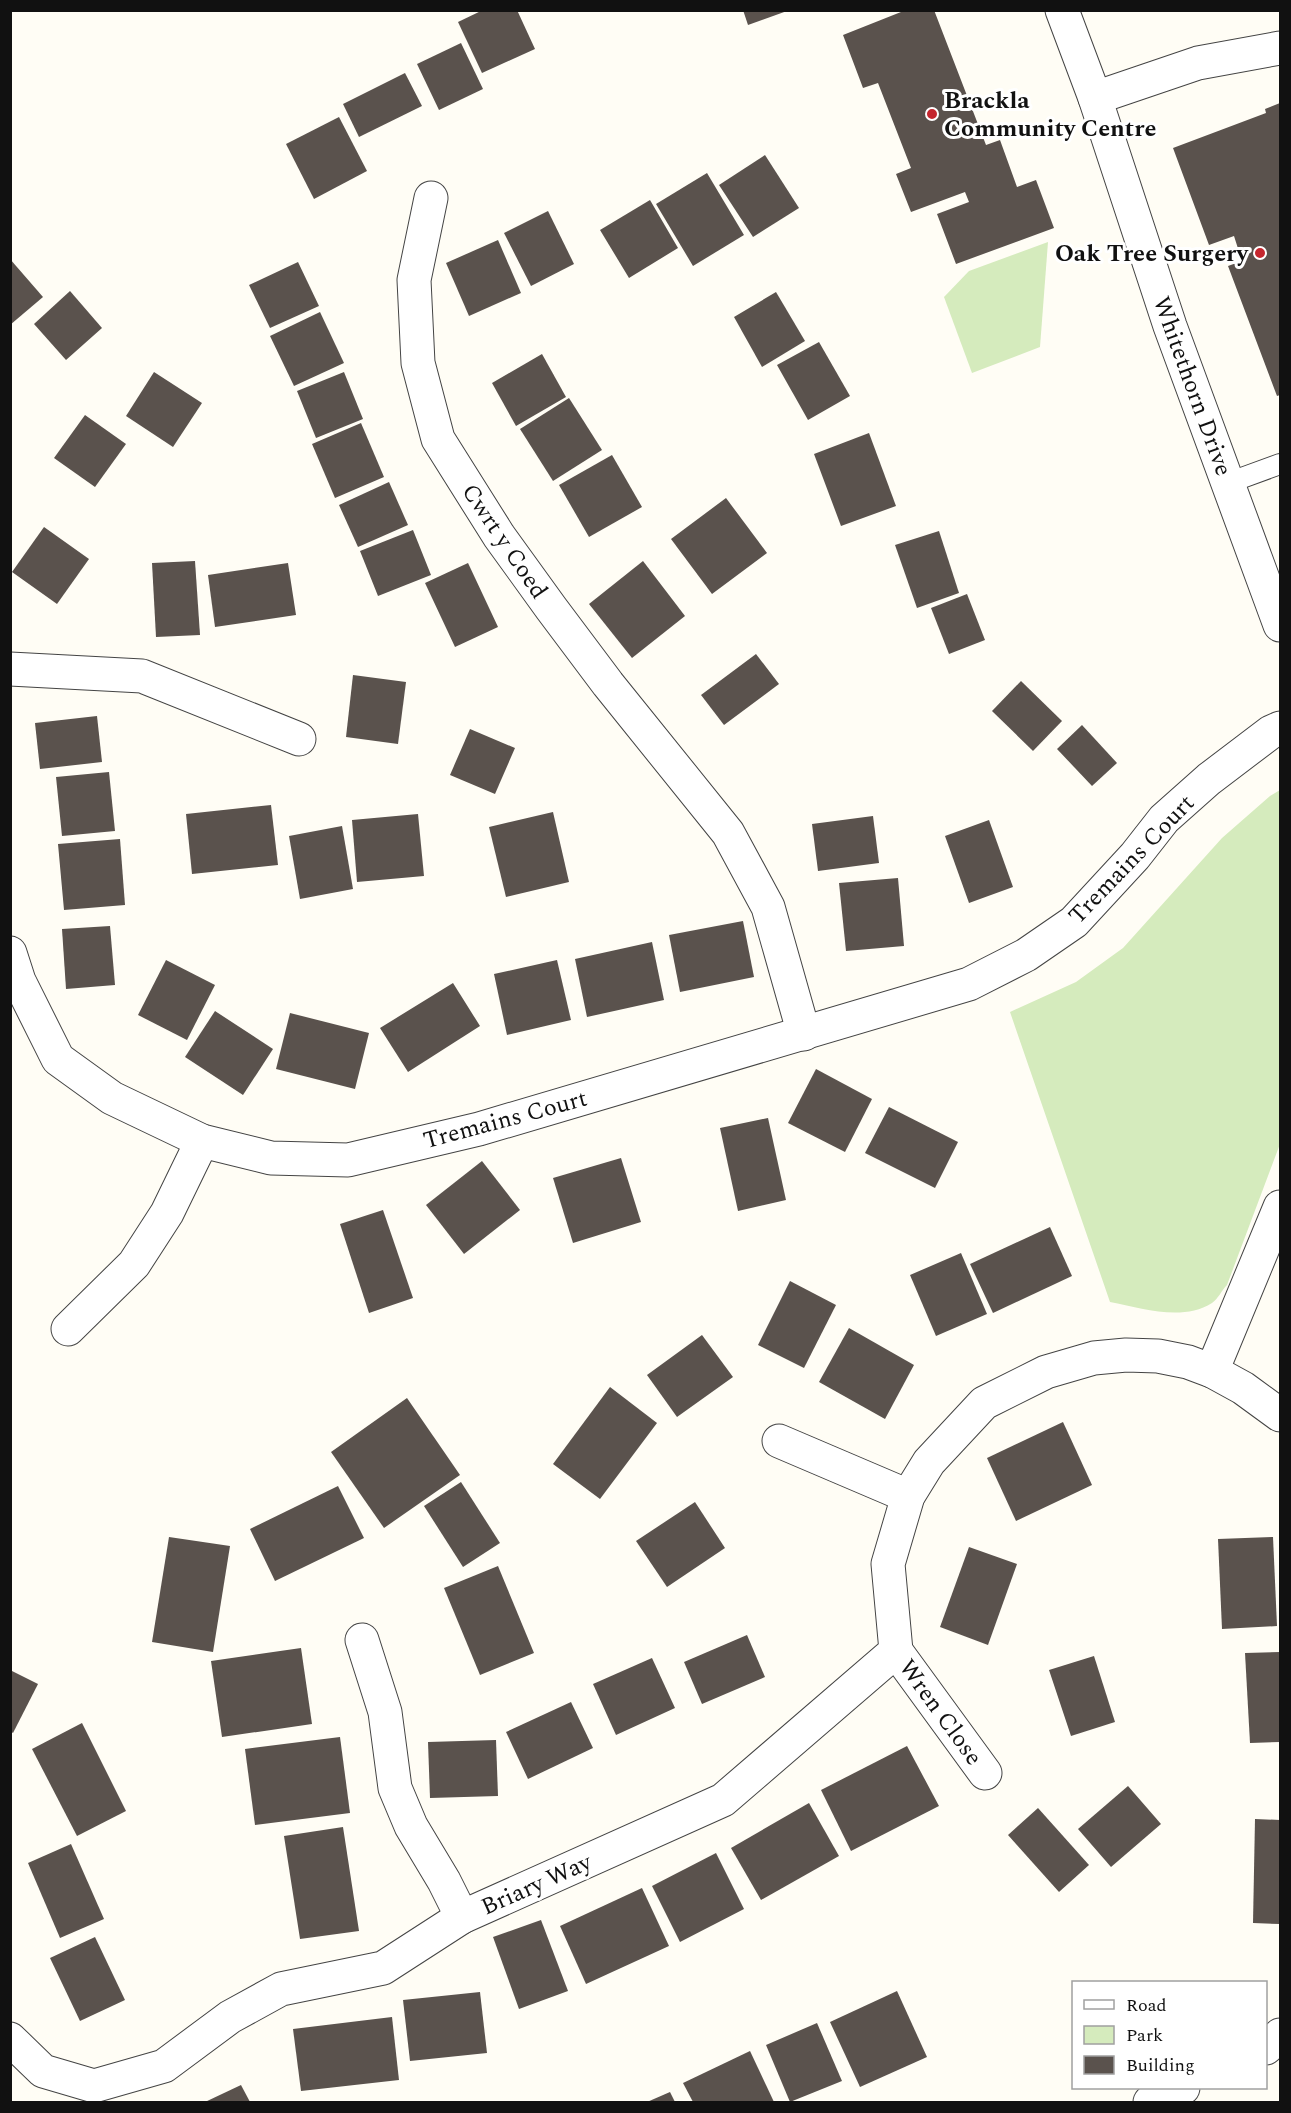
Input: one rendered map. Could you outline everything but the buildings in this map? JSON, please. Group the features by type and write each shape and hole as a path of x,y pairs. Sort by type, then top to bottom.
{"street":[{"name":"Whitethorn Drive","path":"1062,10 1095,98 1170,326 1281,625"},
{"path":"1095,98 1198,63 1281,48"},
{"name":"Cwrt y Coed","path":"431,198 414,280 418,363 438,440 499,536 551,608 608,684 728,833 768,906 804,1034"},
{"path":"10,669 142,676 299,740"},
{"name":"Tremains Court","path":"10,953 19,981 58,1059 112,1098 202,1141 272,1158 348,1160 479,1129 969,984 1026,955 1074,922 1164,819 1209,779 1271,732 1281,728"},
{"path":"68,1329 134,1264 167,1213 202,1141"},
{"path":"1212,1371 1281,1207"},
{"path":"896,1651 888,1564 908,1496 929,1462 984,1403 1046,1372 1094,1358 1126,1355 1158,1356 1188,1362 1212,1371 1243,1388 1281,1415"},
{"path":"779,1442 908,1496"},
{"path":"362,1640 386,1712 395,1788 411,1826 444,1881 462,1917"},
{"name":"Wren Close","path":"896,1651 985,1773"},
{"name":"Briary Way","path":"10,2039 43,2071 94,2086 164,2066 230,2017 281,1989 383,1968 462,1917 723,1800 896,1651"},
{"path":"1267,2047 1281,2035"},
{"path":"1150,2103 1181,2089"}],"lane":[{"path":"1228,483 1281,464"}],"green space":[{"path":"1048,242 1040,347 972,373 944,297 969,271"},
{"path":"1280,790 1280,1144 1227,1285 1212,1303 1200,1309 1175,1313 1110,1302 1010,1012 1076,982 1123,948 1222,838"}],"place":[{"name":"Brackla Community Centre","path":"932,114"},
{"name":"Oak Tree Surgery","path":"1260,253"}]}
